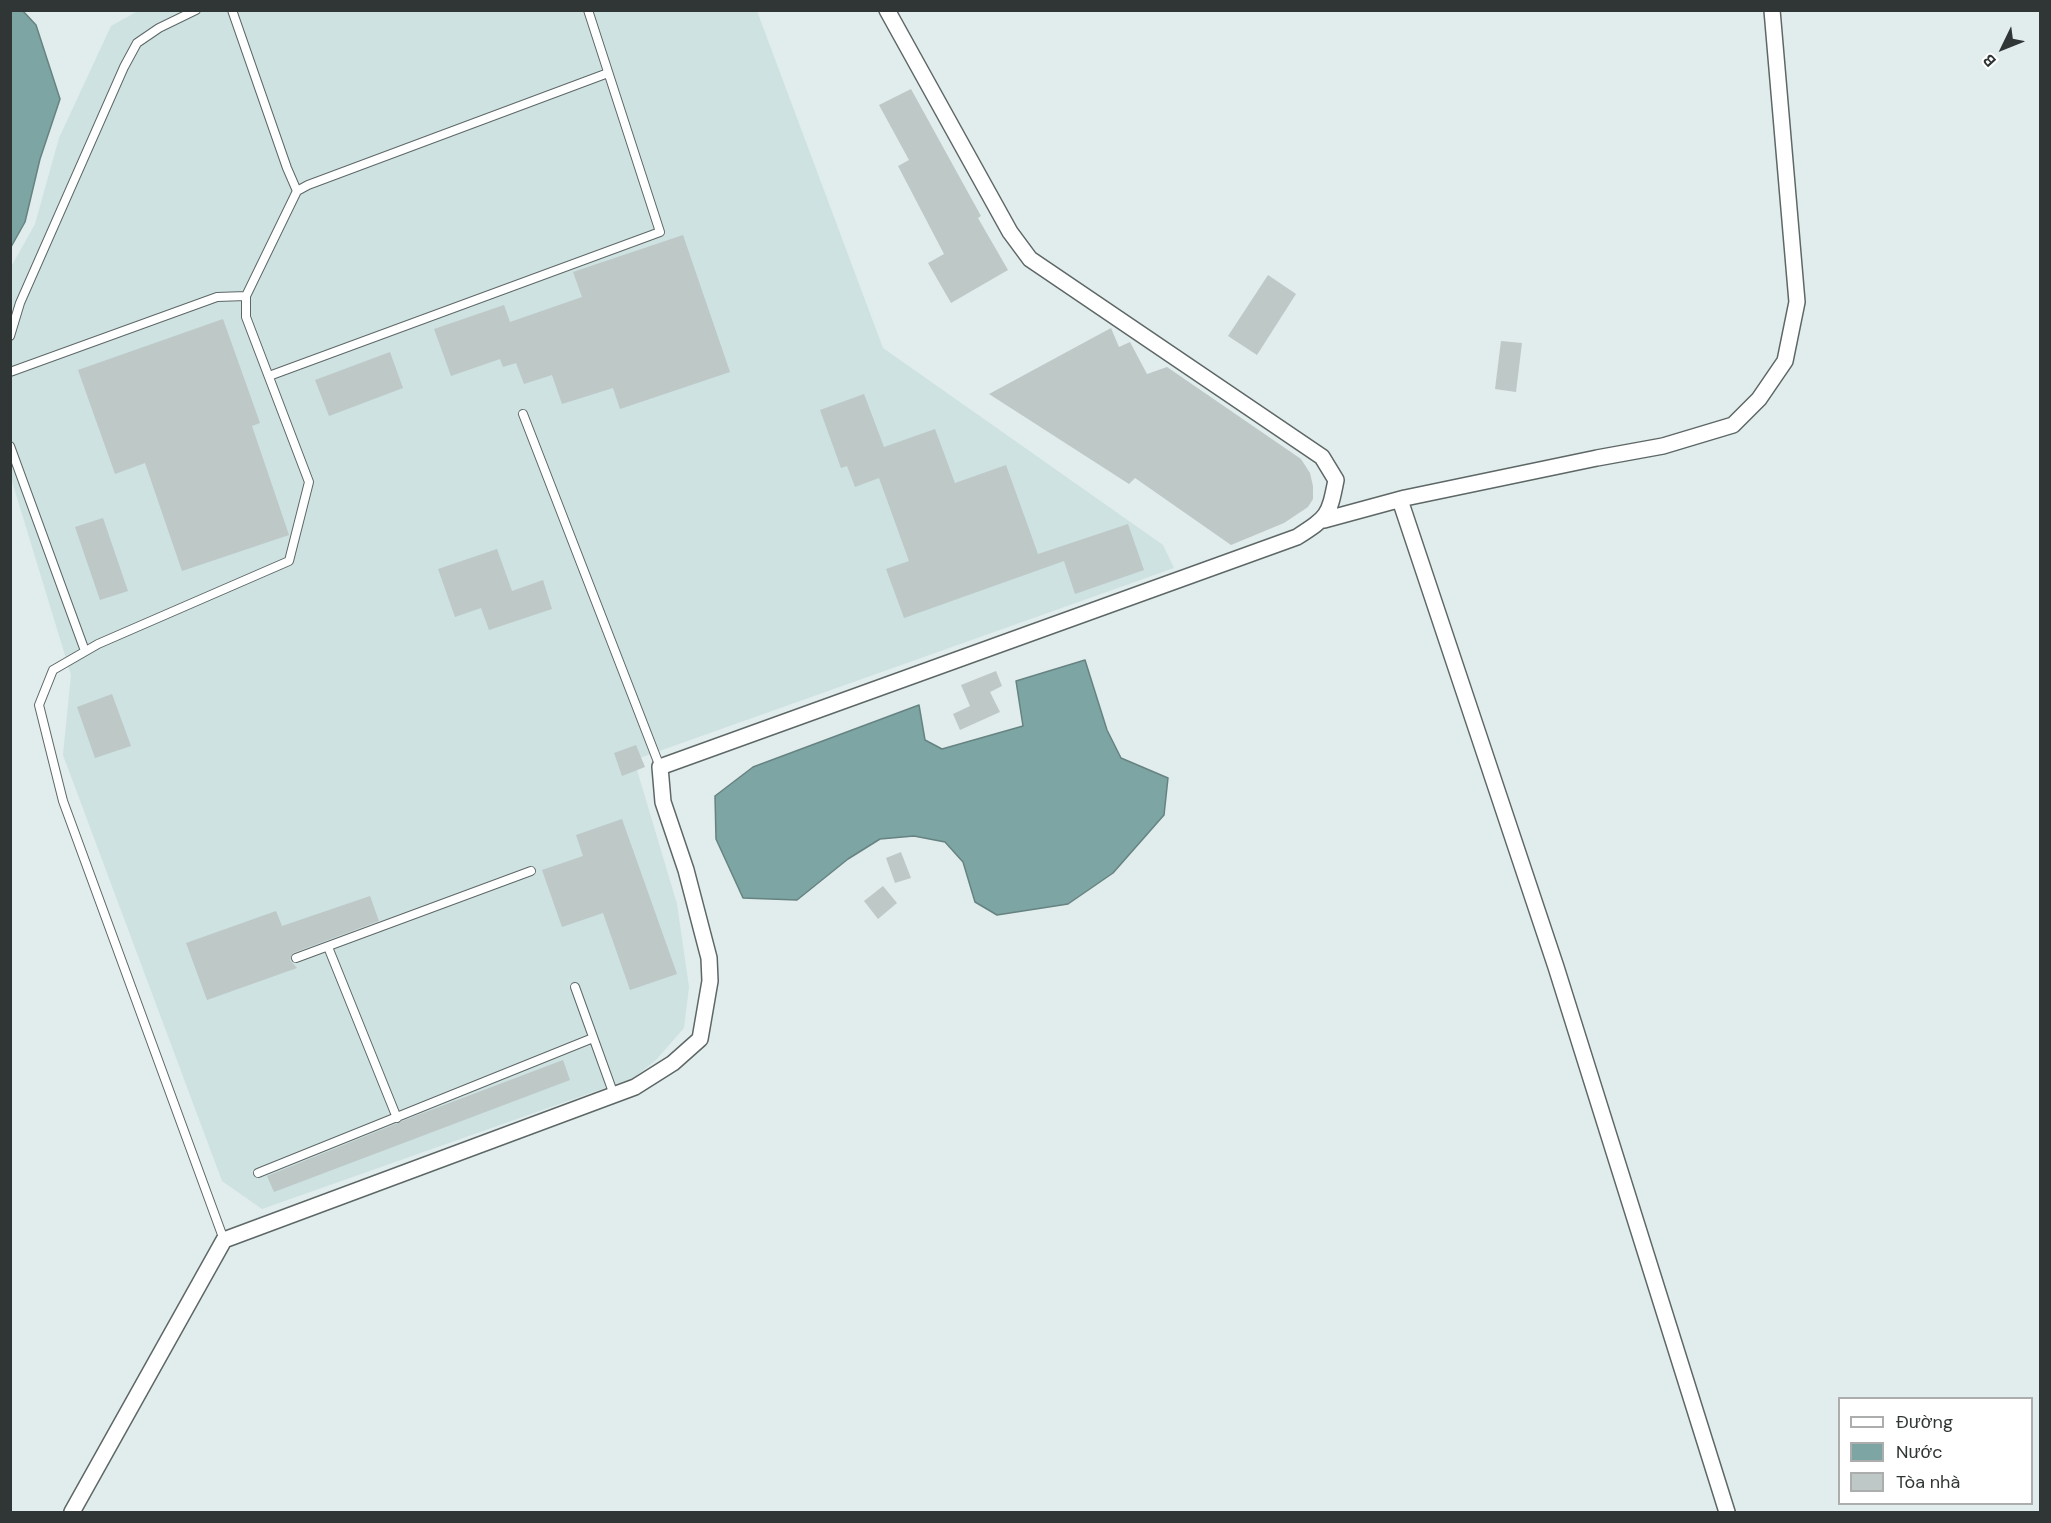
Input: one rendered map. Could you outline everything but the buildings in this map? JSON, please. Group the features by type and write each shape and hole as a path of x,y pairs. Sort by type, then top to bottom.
{"street":[{"path":"887,10 1010,232 1030,259 1322,457 1336,480 1332,503 1324,520"},
{"path":"72,1512 224,1240 635,1087 673,1064 700,1039 708,1002 709,958 686,870 663,802 660,767 1297,537 1324,520 1400,500 1663,446 1733,425 1759,399 1785,361 1797,302 1772,10"},
{"path":"1400,500 1556,967 1727,1512"}],"lane":[{"path":"10,336 20,303 124,67 137,43 159,28 196,10"},
{"path":"232,10 297,191"},
{"path":"269,376 660,232 588,10"},
{"path":"224,1240 63,801 39,705 53,670 85,651 289,561 309,482 246,317 246,296 297,191 608,73"},
{"path":"10,361 11,371 217,297 246,296"},
{"path":"523,414 660,767"},
{"path":"10,446 85,651"},
{"path":"296,958 531,871"},
{"path":"328,946 398,1118"},
{"path":"575,987 614,1095"},
{"path":"258,1173 593,1038"}],"shaded area":[{"path":"140,10 757,11 883,348 1163,545 1174,568 634,760 677,904 689,987 684,1028 655,1061 633,1078 262,1209 222,1181 63,755 71,675 11,478 11,267 35,224 59,138 111,26"}],"water":[{"path":"11,10 23,11 36,25 60,99 40,159 25,222 11,247"},
{"path":"1085,660 1107,730 1121,758 1168,778 1164,815 1113,873 1068,904 997,915 975,902 963,862 945,842 914,836 880,839 848,859 797,900 743,898 716,839 715,796 753,767 919,705 925,740 942,749 1023,726 1016,681"}]}
